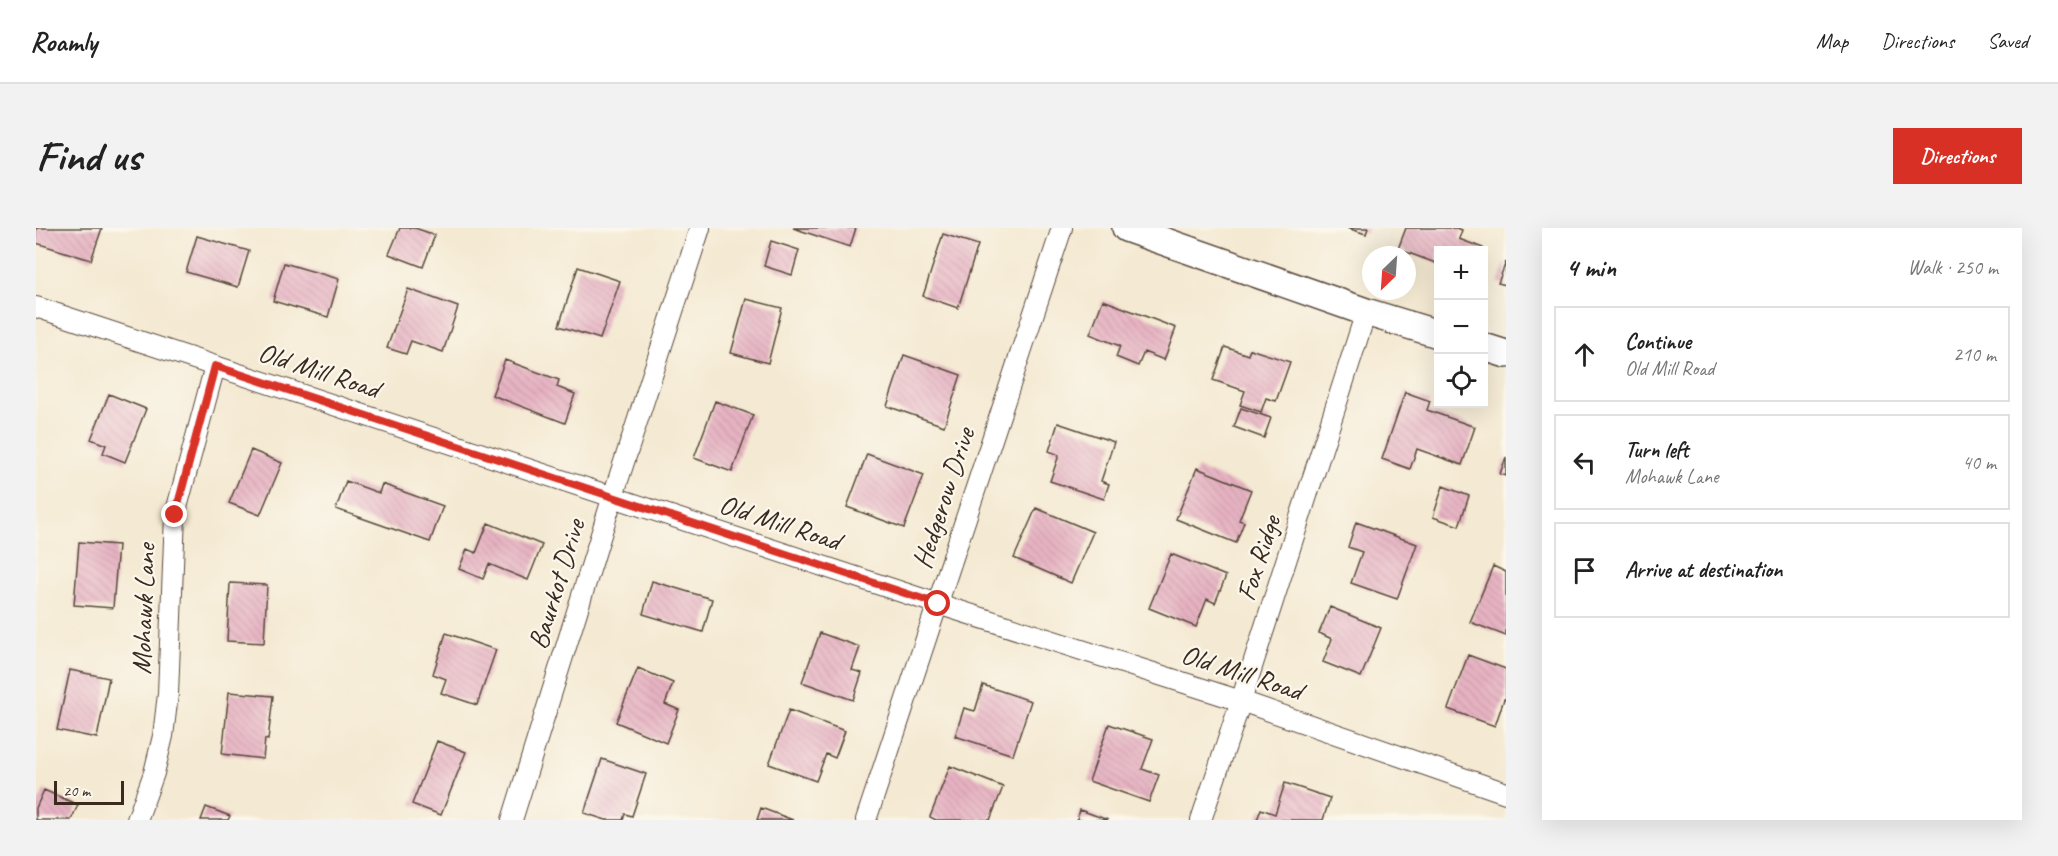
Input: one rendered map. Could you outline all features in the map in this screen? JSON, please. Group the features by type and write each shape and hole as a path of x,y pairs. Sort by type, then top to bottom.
{"street":[{"name":"Baurkot Drive","path":"512,820 613,496 700,228"},
{"name":"Hedgerow Drive","path":"866,820 1062,228"},
{"path":"1126,228 1366,312 1434,333"},
{"name":"Old Mill Road","path":"36,307 938,604 1242,701 1506,792"},
{"name":"Fox Ridge","path":"1201,820 1242,701 1366,312"},
{"path":"1488,348 1506,354"},
{"name":"Mohawk Lane","path":"137,820 154,773 163,736 168,694 175,515 215,366"}],"building":[{"path":"36,228 102,228 91,260 36,243"},
{"path":"400,228 415,228 435,235 423,267 389,254"},
{"path":"793,228 856,228 850,247"},
{"path":"1347,228 1368,228 1366,234"},
{"path":"1406,228 1457,228 1462,230 1459,239 1478,246 1434,246 1434,262 1416,256 1416,246 1399,246"},
{"path":"943,234 978,245 958,308 923,296"},
{"path":"197,236 249,251 238,287 186,272"},
{"path":"771,241 799,250 792,275 764,266"},
{"path":"1506,262 1506,285 1498,283"},
{"path":"284,263 339,279 328,317 273,301"},
{"path":"578,267 620,281 600,339 559,326"},
{"path":"408,289 458,307 443,352 411,341 406,354 387,348"},
{"path":"746,299 782,308 768,363 731,353"},
{"path":"1103,300 1176,328 1164,360 1144,352 1138,366 1116,357 1120,346 1090,334"},
{"path":"1225,347 1248,355 1250,349 1290,362 1276,401 1266,398 1261,412 1240,405 1245,391 1213,380"},
{"path":"904,355 961,375 944,426 887,406"},
{"path":"505,360 559,380 557,387 575,394 565,423 492,395"},
{"path":"1405,392 1430,401 1427,410 1475,427 1462,465 1417,449 1410,469 1382,459"},
{"path":"109,394 146,409 125,462 103,453 106,445 91,439"},
{"path":"715,401 753,415 732,472 694,458"},
{"path":"1241,408 1271,418 1264,438 1234,427"},
{"path":"1058,423 1114,442 1101,481 1109,484 1104,499 1050,481 1059,455 1049,451"},
{"path":"251,450 282,463 260,515 229,503"},
{"path":"867,454 924,475 904,528 847,507"},
{"path":"1506,457 1506,476 1500,474"},
{"path":"1197,468 1251,490 1239,520 1244,522 1236,543 1176,519"},
{"path":"346,481 379,493 382,484 443,506 430,542 336,509"},
{"path":"1443,486 1469,496 1459,526 1433,517"},
{"path":"1036,508 1093,532 1071,583 1014,558"},
{"path":"1356,522 1417,544 1397,599 1351,583 1362,552 1348,547"},
{"path":"488,523 542,545 528,580 489,564 483,579 459,569 467,549 476,553"},
{"path":"79,542 118,545 113,608 74,605"},
{"path":"1171,554 1226,576 1215,603 1207,599 1196,627 1149,608"},
{"path":"1493,566 1506,572 1506,636 1470,622"},
{"path":"652,581 712,599 703,632 643,614"},
{"path":"230,583 267,585 264,643 227,641"},
{"path":"1330,607 1381,628 1361,677 1323,662 1332,639 1319,633"},
{"path":"446,633 496,650 477,705 441,693 446,679 433,674"},
{"path":"820,633 860,647 852,670 862,673 853,700 802,682"},
{"path":"1468,655 1506,669 1506,699 1504,699 1495,726 1448,709"},
{"path":"638,668 673,683 665,704 679,710 666,743 616,722"},
{"path":"70,670 109,678 97,738 57,730"},
{"path":"983,685 1031,701 1013,755 955,736 964,708 975,711"},
{"path":"229,692 273,696 268,740 265,739 263,759 222,754"},
{"path":"789,710 845,731 835,758 826,754 816,781 769,764"},
{"path":"1109,724 1153,739 1142,769 1159,775 1149,802 1089,781"},
{"path":"437,741 466,752 441,815 412,804"},
{"path":"602,759 646,774 632,816 625,814 623,820 606,820 584,813"},
{"path":"950,766 1003,787 990,820 936,820 930,817"},
{"path":"1285,783 1330,798 1323,820 1257,820 1261,809 1275,814"},
{"path":"44,790 78,805 71,820 36,820 36,808"},
{"path":"206,807 230,816 228,820 201,820"},
{"path":"761,808 793,820 757,820"},
{"path":"1080,810 1108,820 1077,820"}],"route":[{"path":"175,515 215,366 938,604"}]}
